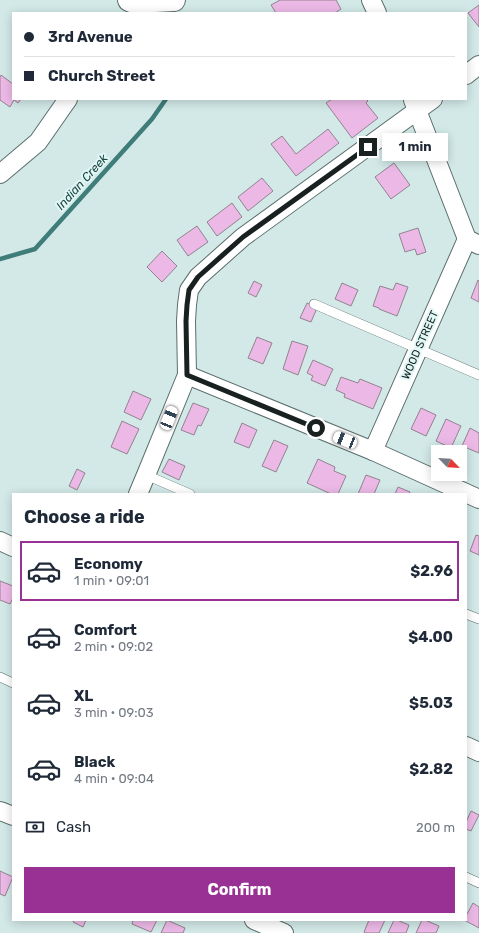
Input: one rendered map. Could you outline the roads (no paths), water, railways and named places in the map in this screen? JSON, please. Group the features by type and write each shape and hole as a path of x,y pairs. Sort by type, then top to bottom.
{"street":[{"path":"130,5 174,0"},
{"path":"371,0 377,12"},
{"path":"467,74 479,66"},
{"path":"0,174 38,142 67,100"},
{"path":"138,493 187,375 187,305 189,290 198,277 243,237 415,105 431,100"},
{"path":"415,105 473,242"},
{"name":"WOOD STREET","path":"373,451 418,350 473,242"},
{"path":"187,375 373,451 479,498"},
{"path":"0,541 12,547"},
{"path":"467,746 479,752"},
{"path":"0,812 12,816"},
{"path":"256,921 284,933"}],"lane":[{"path":"314,304 479,375"},
{"path":"146,475 188,493"},
{"path":"467,614 479,619"},
{"path":"0,676 12,682"},
{"path":"467,877 479,883"}],"waterway":[{"name":"Indian Creek","path":"0,259 35,249 152,119 165,100"}]}
